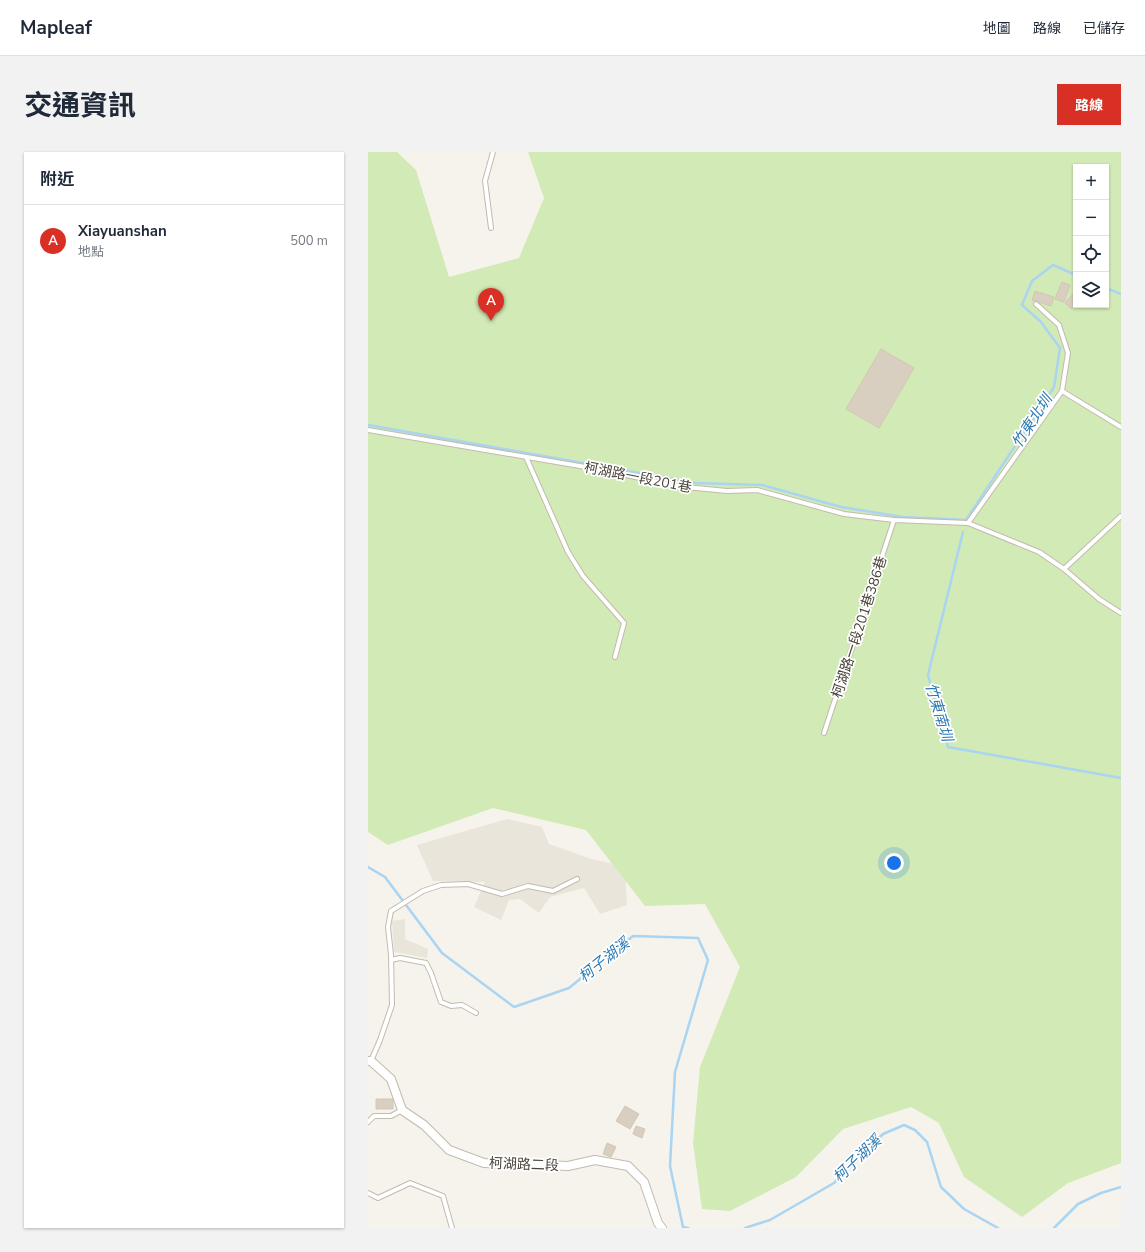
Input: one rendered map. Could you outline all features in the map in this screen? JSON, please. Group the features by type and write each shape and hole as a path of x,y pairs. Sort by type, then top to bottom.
{"street":[{"path":"370,1061 391,1079 402,1110"},
{"name":"柯湖路二段","path":"402,1110 424,1125 449,1150 484,1163 568,1166 595,1160 628,1166 644,1182 658,1223 662,1228"}],"lane":[{"path":"491,228 485,181 493,152"},
{"path":"968,522 1062,391 1068,353 1059,325 1036,304"},
{"path":"1062,391 1121,427"},
{"name":"柯湖路一段201巷","path":"368,430 609,471 675,486 728,491 757,490 844,514 894,520 968,522 1039,552 1064,569 1099,599 1121,613"},
{"path":"526,457 568,552 583,576 624,623 615,658"},
{"path":"1064,569 1121,516"},
{"name":"柯湖路一段201巷386巷","path":"824,733 894,520"},
{"path":"370,1061 380,1040 392,1005 391,960 388,927 390,911 423,891 441,885 468,884 502,894 528,886 553,891 577,879"},
{"path":"391,960 400,958 426,963 441,1002 450,1006 462,1005 476,1013"},
{"path":"368,1122 374,1116 391,1116 402,1110"},
{"path":"368,1193 378,1198 410,1183 443,1196 452,1228"}],"shaded area":[{"path":"507,819 542,827 549,844 591,859 625,866 627,905 600,914 584,888 550,897 539,913 520,899 509,900 501,920 474,907 485,882 433,881 417,845"},
{"path":"405,919 405,939 428,949 427,958 394,952 392,921"}],"green space":[{"path":"368,152 397,152 416,170 449,277 519,258 544,198 528,152 1121,152 1121,1163 1068,1183 1022,1217 964,1177 939,1123 911,1107 843,1129 796,1177 730,1211 702,1209 693,1143 700,1067 740,967 705,904 645,906 586,830 493,808 388,845 368,832"}],"building":[{"path":"1062,282 1070,285 1064,302 1055,299"},
{"path":"1035,291 1054,297 1051,306 1032,300"},
{"path":"1073,294 1073,307 1071,309 1065,303"},
{"path":"881,349 914,368 879,428 846,409"},
{"path":"376,1099 393,1099 393,1109 376,1109"},
{"path":"625,1106 639,1114 630,1129 616,1121"},
{"path":"636,1126 645,1129 642,1138 633,1134"},
{"path":"607,1143 616,1147 611,1157 603,1154"}],"waterway":[{"path":"368,425 696,483 762,485 841,507 903,517 966,520 1054,387 1060,348 1041,322 1022,305 1032,281 1053,265 1073,274"},
{"name":"竹東北圳","path":"1109,289 1121,294"},
{"name":"竹東南圳","path":"963,532 928,675 948,747 1121,778"},
{"name":"柯子湖溪","path":"368,867 385,877 442,953 514,1007 569,988 633,936 698,938 708,960 675,1072 670,1166 683,1227 688,1228"},
{"name":"柯子湖溪","path":"745,1228 770,1220 834,1183 883,1134 904,1125 915,1130 927,1142 941,1187 964,1209 998,1228"},
{"name":"柯子湖溪","path":"1054,1228 1078,1204 1101,1193 1121,1187"}],"place":[{"name":"Xiayuanshan","path":"491,321"}]}
